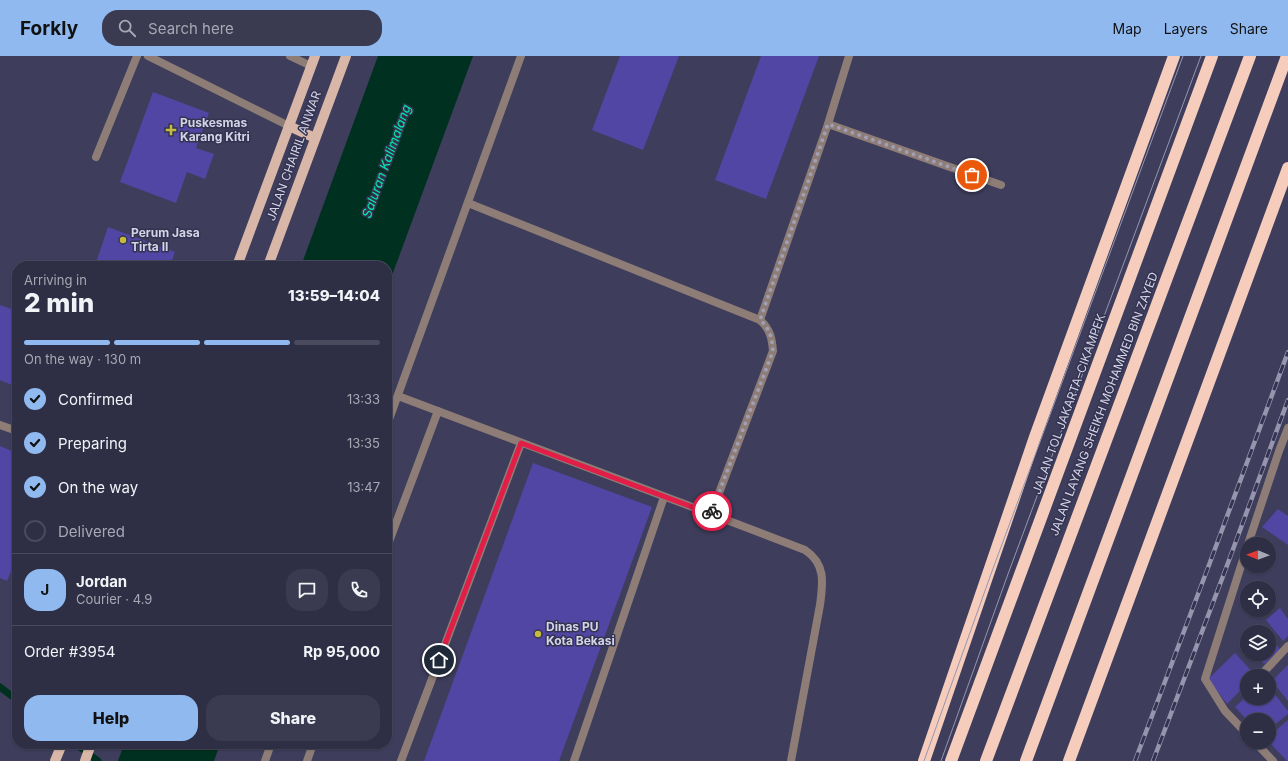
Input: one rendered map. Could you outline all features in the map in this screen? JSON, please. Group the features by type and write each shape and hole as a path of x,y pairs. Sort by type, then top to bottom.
{"highway":[{"path":"924,761 1035,437 1174,56"},
{"name":"JALAN TOL JAKARTA–CIKAMPEK","path":"951,761 1212,56"},
{"name":"JALAN LAYANG SHEIKH MOHAMMED BIN ZAYED","path":"986,761 1250,56"},
{"path":"1026,761 1287,56"},
{"path":"1069,761 1288,168"}],"main road":[{"name":"JALAN CHAIRIL ANWAR","path":"239,261 315,56"},
{"name":"JALAN CHAIRIL ANWAR","path":"270,261 346,56"},
{"path":"290,126 315,138"},
{"path":"55,761 60,749"},
{"path":"85,761 89,749"}],"street":[{"path":"96,157 137,56"},
{"path":"148,56 290,126"},
{"path":"290,56 311,66"},
{"path":"392,412 521,56"},
{"path":"760,320 828,124 849,56"},
{"path":"828,124 1001,185"},
{"path":"468,203 760,320 766,326 770,333 773,351 711,514"},
{"path":"398,396 805,550 814,556 818,561 821,572 822,585 820,605 791,761"},
{"path":"392,534 438,411"},
{"path":"0,424 12,429"},
{"path":"1250,537 1288,428"},
{"path":"401,761 521,443"},
{"path":"574,761 664,497"},
{"path":"1240,569 1205,679 1225,711 1240,727"},
{"path":"1267,669 1288,646"},
{"path":"265,761 269,749"},
{"path":"307,761 311,749"},
{"path":"1261,749 1272,761"}],"water":[{"name":"Saluran Kalimalang","path":"378,56 473,56 392,275 392,261 303,261"},
{"path":"122,749 218,749 214,761 118,761"}],"building":[{"path":"620,56 679,56 643,150 592,130"},
{"path":"761,56 819,56 766,199 715,180"},
{"name":"Puskesmas Karang Kitri","path":"153,92 209,113 196,148 214,154 205,179 187,172 176,203 120,182"},
{"name":"Perum Jasa Tirta II","path":"108,227 175,252 172,261 97,260"},
{"path":"0,305 12,309 12,385 0,380"},
{"path":"0,446 12,451 12,568 7,581 0,578"},
{"name":"Dinas PU Kota Bekasi","path":"533,463 652,507 559,761 424,761"},
{"path":"1278,509 1288,516 1288,545 1262,527"},
{"path":"1280,608 1288,619 1288,636 1283,641 1276,632 1276,625 1270,625 1266,620 1270,617 1276,617 1276,611"},
{"path":"1276,644 1281,651 1276,655"},
{"path":"1235,653 1240,658 1240,661 1242,661 1250,669 1240,669 1240,691 1227,704 1208,679"},
{"path":"1288,665 1288,701 1276,686 1276,677"},
{"path":"1276,696 1288,711 1288,714 1276,723 1276,713 1241,713 1235,707 1240,702 1240,705 1276,705"},
{"path":"1288,720 1288,761 1276,749 1276,730"}],"waterway":[{"path":"0,687 12,696"},
{"path":"82,749 98,761"}],"tram line":[{"path":"924,761 991,574 1183,56"},
{"path":"941,761 1008,574 1201,56"}],"railway":[{"path":"1135,761 1288,352"},
{"path":"1153,761 1288,400"}],"way so far":[{"path":"712,511 773,351 770,333 760,320 828,124 972,175"}],"place":[{"name":"Puskesmas Karang Kitri","path":"171,130"},
{"name":"Perum Jasa Tirta II","path":"123,240"},
{"name":"Dinas PU Kota Bekasi","path":"538,634"}],"route":[{"path":"439,660 521,443 711,514 712,511"}]}
